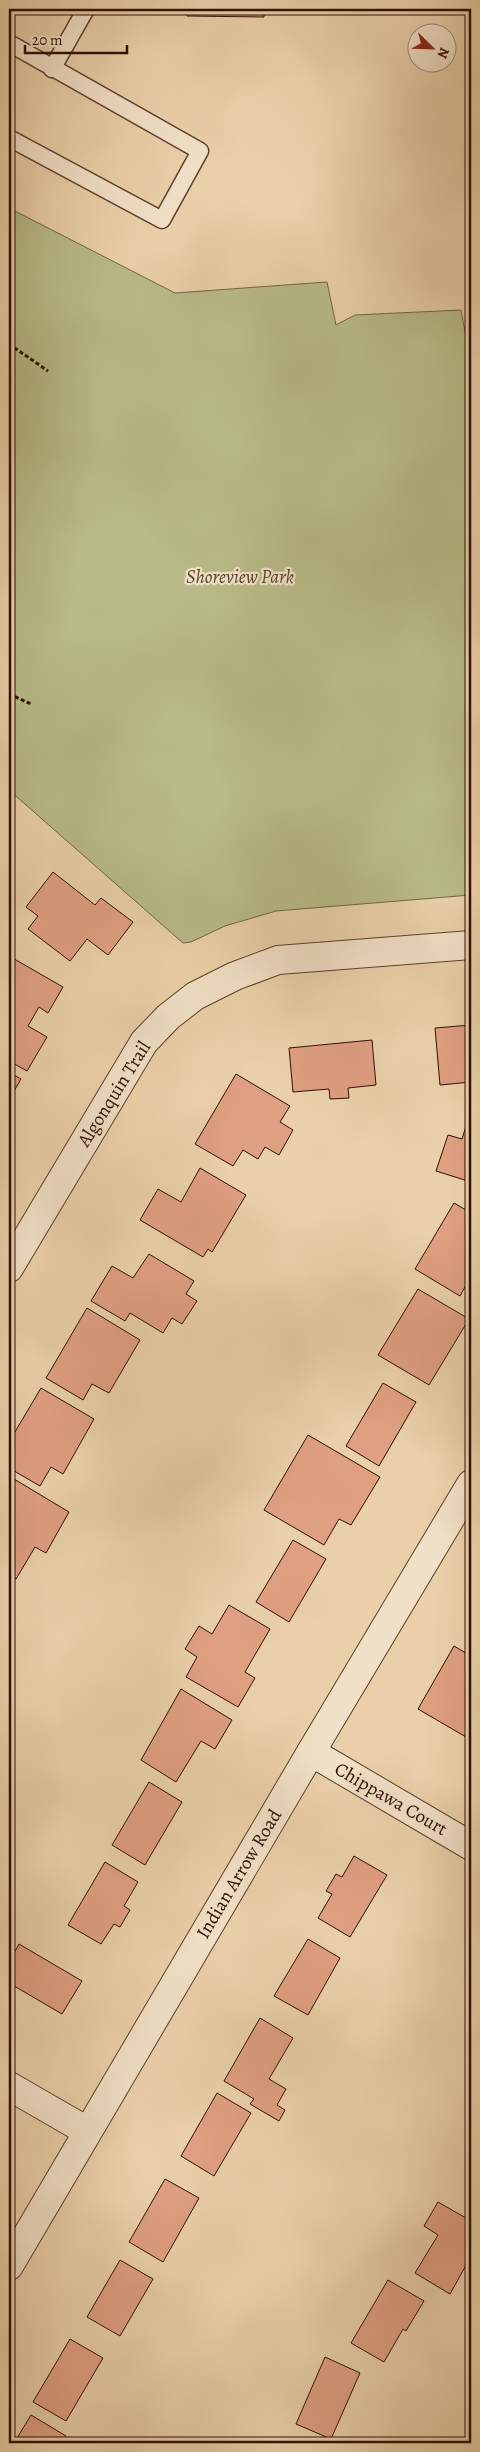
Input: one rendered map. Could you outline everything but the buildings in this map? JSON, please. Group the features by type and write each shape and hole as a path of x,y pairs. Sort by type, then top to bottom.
{"street":[{"name":"Algonquin Trail","path":"9,1268 144,1042 168,1017 196,996 235,976 278,960 471,945"},
{"name":"Indian Arrow Road","path":"9,2266 87,2131 471,1484"},
{"name":"Chippawa Court","path":"311,1752 471,1846"},
{"path":"9,2086 87,2131"}],"lane":[{"path":"52,69 86,9"},
{"path":"9,43 200,151 162,220 9,138"}],"path":[{"path":"9,344 48,371"},
{"path":"9,694 31,704"}],"green space":[{"name":"Shoreview Park","path":"9,208 175,293 327,282 336,325 355,315 461,310 471,365 471,895 276,911 225,926 191,942 183,943 9,790"}]}
